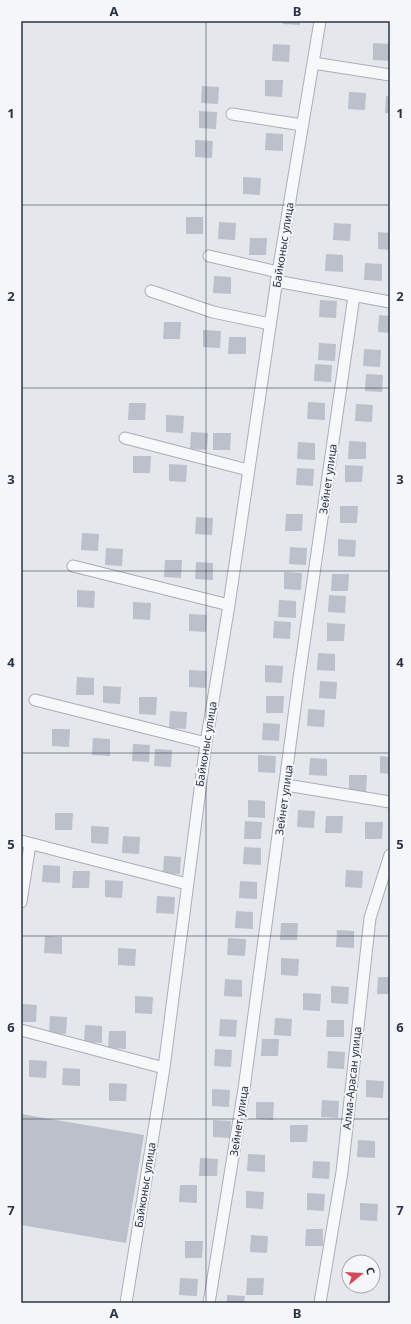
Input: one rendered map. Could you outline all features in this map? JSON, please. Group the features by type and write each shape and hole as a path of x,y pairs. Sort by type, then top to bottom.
{"street":[{"name":"Байконыс улица","path":"126,1303 164,1068 186,884 206,743 229,605 277,276 320,21"},
{"path":"313,63 390,76"},
{"path":"232,114 302,125"},
{"path":"209,256 354,296 390,302"},
{"path":"151,291 213,312 270,324"},
{"name":"Зейнет улица","path":"209,1303 244,1089 286,785 299,678 354,296"},
{"path":"125,438 248,470"},
{"path":"73,566 229,605"},
{"path":"35,700 206,743"},
{"path":"286,785 390,802"},
{"path":"21,902 25,843 186,884"},
{"name":"Алма-Арасан улица","path":"320,1303 342,1172 370,918 390,855"},
{"path":"21,1030 164,1068"}],"building":[{"path":"283,21 300,21 300,25 283,24"},
{"path":"373,43 390,44 390,61 373,60"},
{"path":"273,44 290,45 289,62 272,61"},
{"path":"265,80 283,80 282,97 265,96"},
{"path":"202,86 219,87 218,104 201,103"},
{"path":"349,92 366,93 365,110 348,109"},
{"path":"386,96 390,96 390,113 385,113"},
{"path":"199,111 217,112 216,129 199,128"},
{"path":"266,133 283,134 283,151 265,150"},
{"path":"195,140 213,141 212,158 195,157"},
{"path":"243,177 261,178 260,195 243,194"},
{"path":"186,217 203,217 203,234 186,234"},
{"path":"219,222 236,223 235,240 218,239"},
{"path":"334,223 351,224 350,241 333,240"},
{"path":"378,232 390,233 390,250 378,249"},
{"path":"250,238 267,238 266,255 249,255"},
{"path":"326,254 343,255 343,272 325,271"},
{"path":"365,263 382,264 382,281 364,280"},
{"path":"214,276 231,277 231,294 213,293"},
{"path":"320,300 337,301 336,318 319,317"},
{"path":"379,315 390,316 390,333 378,332"},
{"path":"164,322 181,322 180,339 163,339"},
{"path":"203,330 221,331 220,348 203,347"},
{"path":"229,337 246,337 246,354 228,354"},
{"path":"319,343 336,344 335,361 318,360"},
{"path":"364,349 381,350 380,367 363,366"},
{"path":"315,364 332,365 331,382 314,381"},
{"path":"366,374 383,375 382,392 365,391"},
{"path":"308,402 325,403 325,420 307,419"},
{"path":"129,403 146,403 145,420 128,420"},
{"path":"356,404 373,405 372,422 355,421"},
{"path":"166,415 184,416 183,433 166,432"},
{"path":"191,432 208,433 207,450 190,449"},
{"path":"213,433 231,433 230,450 213,450"},
{"path":"349,441 366,442 366,459 348,459"},
{"path":"298,442 315,443 315,460 297,459"},
{"path":"133,456 151,456 150,473 133,473"},
{"path":"169,464 187,465 186,482 169,481"},
{"path":"345,465 363,466 362,482 345,482"},
{"path":"297,468 314,469 313,486 296,485"},
{"path":"340,506 358,506 357,523 340,523"},
{"path":"286,514 303,514 302,531 285,531"},
{"path":"196,517 213,518 212,535 195,534"},
{"path":"82,533 99,534 98,551 81,550"},
{"path":"338,539 356,540 355,557 338,556"},
{"path":"290,547 307,548 306,565 289,564"},
{"path":"106,548 123,549 122,566 105,565"},
{"path":"165,560 182,560 181,578 164,577"},
{"path":"196,562 213,563 213,580 195,579"},
{"path":"284,572 302,573 301,590 284,589"},
{"path":"332,574 349,574 348,591 331,591"},
{"path":"77,590 95,591 94,608 77,607"},
{"path":"329,595 346,596 345,613 328,612"},
{"path":"279,600 296,601 296,618 278,617"},
{"path":"133,602 151,603 150,620 133,619"},
{"path":"189,614 207,615 206,632 189,631"},
{"path":"274,621 291,622 290,639 273,638"},
{"path":"327,623 345,624 344,641 327,641"},
{"path":"318,653 335,654 335,671 317,670"},
{"path":"265,665 283,666 282,683 265,682"},
{"path":"189,670 207,671 206,688 189,687"},
{"path":"77,677 94,678 94,695 76,695"},
{"path":"320,681 337,682 336,699 319,698"},
{"path":"103,686 121,687 120,704 103,703"},
{"path":"266,696 284,696 283,713 266,713"},
{"path":"139,697 157,697 156,715 139,714"},
{"path":"308,709 325,710 324,727 307,726"},
{"path":"170,711 187,712 186,729 169,728"},
{"path":"263,723 280,724 279,741 262,740"},
{"path":"52,729 70,729 69,747 52,746"},
{"path":"93,738 110,739 110,756 92,755"},
{"path":"133,744 150,745 149,762 132,761"},
{"path":"155,749 172,750 171,767 154,766"},
{"path":"258,755 276,756 275,773 258,772"},
{"path":"380,756 390,757 390,774 380,773"},
{"path":"310,758 327,759 327,776 309,775"},
{"path":"349,775 367,775 366,792 349,792"},
{"path":"248,800 265,801 265,818 248,817"},
{"path":"298,810 315,811 314,828 297,827"},
{"path":"55,813 73,813 72,830 55,830"},
{"path":"326,816 343,816 342,833 325,833"},
{"path":"245,821 262,822 261,839 244,839"},
{"path":"365,822 383,822 382,839 365,839"},
{"path":"91,826 109,827 108,844 91,843"},
{"path":"123,836 140,837 139,854 122,853"},
{"path":"244,847 261,848 261,865 243,864"},
{"path":"164,856 181,857 180,874 163,873"},
{"path":"43,865 60,866 60,883 42,882"},
{"path":"346,870 363,871 362,888 345,887"},
{"path":"73,871 90,871 89,888 72,888"},
{"path":"105,880 123,881 122,898 105,897"},
{"path":"240,881 257,882 257,899 239,898"},
{"path":"157,896 175,897 174,914 156,913"},
{"path":"236,911 253,912 253,929 235,928"},
{"path":"281,923 298,923 297,940 280,940"},
{"path":"337,930 354,931 354,948 336,947"},
{"path":"45,936 62,937 62,954 44,953"},
{"path":"228,938 246,939 245,956 227,955"},
{"path":"118,948 136,949 135,966 118,965"},
{"path":"281,958 299,959 298,976 281,975"},
{"path":"378,977 390,977 390,994 377,994"},
{"path":"225,979 242,980 242,997 224,996"},
{"path":"331,986 349,987 348,1004 331,1003"},
{"path":"303,993 321,994 320,1011 303,1010"},
{"path":"135,996 153,997 152,1014 135,1013"},
{"path":"21,1004 37,1005 36,1022 21,1022"},
{"path":"50,1016 67,1017 66,1034 49,1033"},
{"path":"275,1018 292,1019 291,1036 274,1035"},
{"path":"220,1019 237,1020 236,1037 219,1036"},
{"path":"327,1020 344,1020 344,1037 326,1037"},
{"path":"85,1025 102,1026 102,1043 84,1042"},
{"path":"109,1031 126,1031 126,1049 108,1048"},
{"path":"262,1039 279,1039 278,1056 261,1056"},
{"path":"215,1049 232,1050 231,1067 214,1066"},
{"path":"328,1051 345,1052 344,1069 327,1068"},
{"path":"29,1060 47,1061 46,1078 29,1077"},
{"path":"63,1068 80,1069 80,1086 62,1085"},
{"path":"366,1080 384,1081 383,1098 366,1097"},
{"path":"109,1083 127,1084 126,1101 109,1101"},
{"path":"212,1089 230,1090 229,1107 212,1106"},
{"path":"322,1100 339,1101 338,1118 321,1117"},
{"path":"256,1102 274,1102 273,1120 256,1119"},
{"path":"21,1114 144,1135 126,1243 21,1225"},
{"path":"213,1120 231,1121 230,1138 213,1137"},
{"path":"290,1125 308,1125 307,1142 290,1142"},
{"path":"358,1140 375,1141 375,1158 357,1157"},
{"path":"248,1154 265,1155 265,1172 247,1171"},
{"path":"200,1158 218,1159 217,1176 199,1176"},
{"path":"313,1161 330,1162 329,1179 312,1178"},
{"path":"180,1185 197,1185 197,1203 179,1202"},
{"path":"246,1191 264,1192 263,1209 246,1208"},
{"path":"307,1193 325,1194 324,1211 307,1210"},
{"path":"360,1203 378,1204 377,1221 360,1220"},
{"path":"306,1229 323,1229 323,1246 305,1246"},
{"path":"251,1235 268,1236 267,1253 250,1252"},
{"path":"185,1241 203,1241 202,1258 185,1258"},
{"path":"180,1278 198,1279 197,1296 179,1295"},
{"path":"247,1278 264,1278 263,1295 246,1295"},
{"path":"227,1295 245,1296 244,1303 227,1303"}]}
